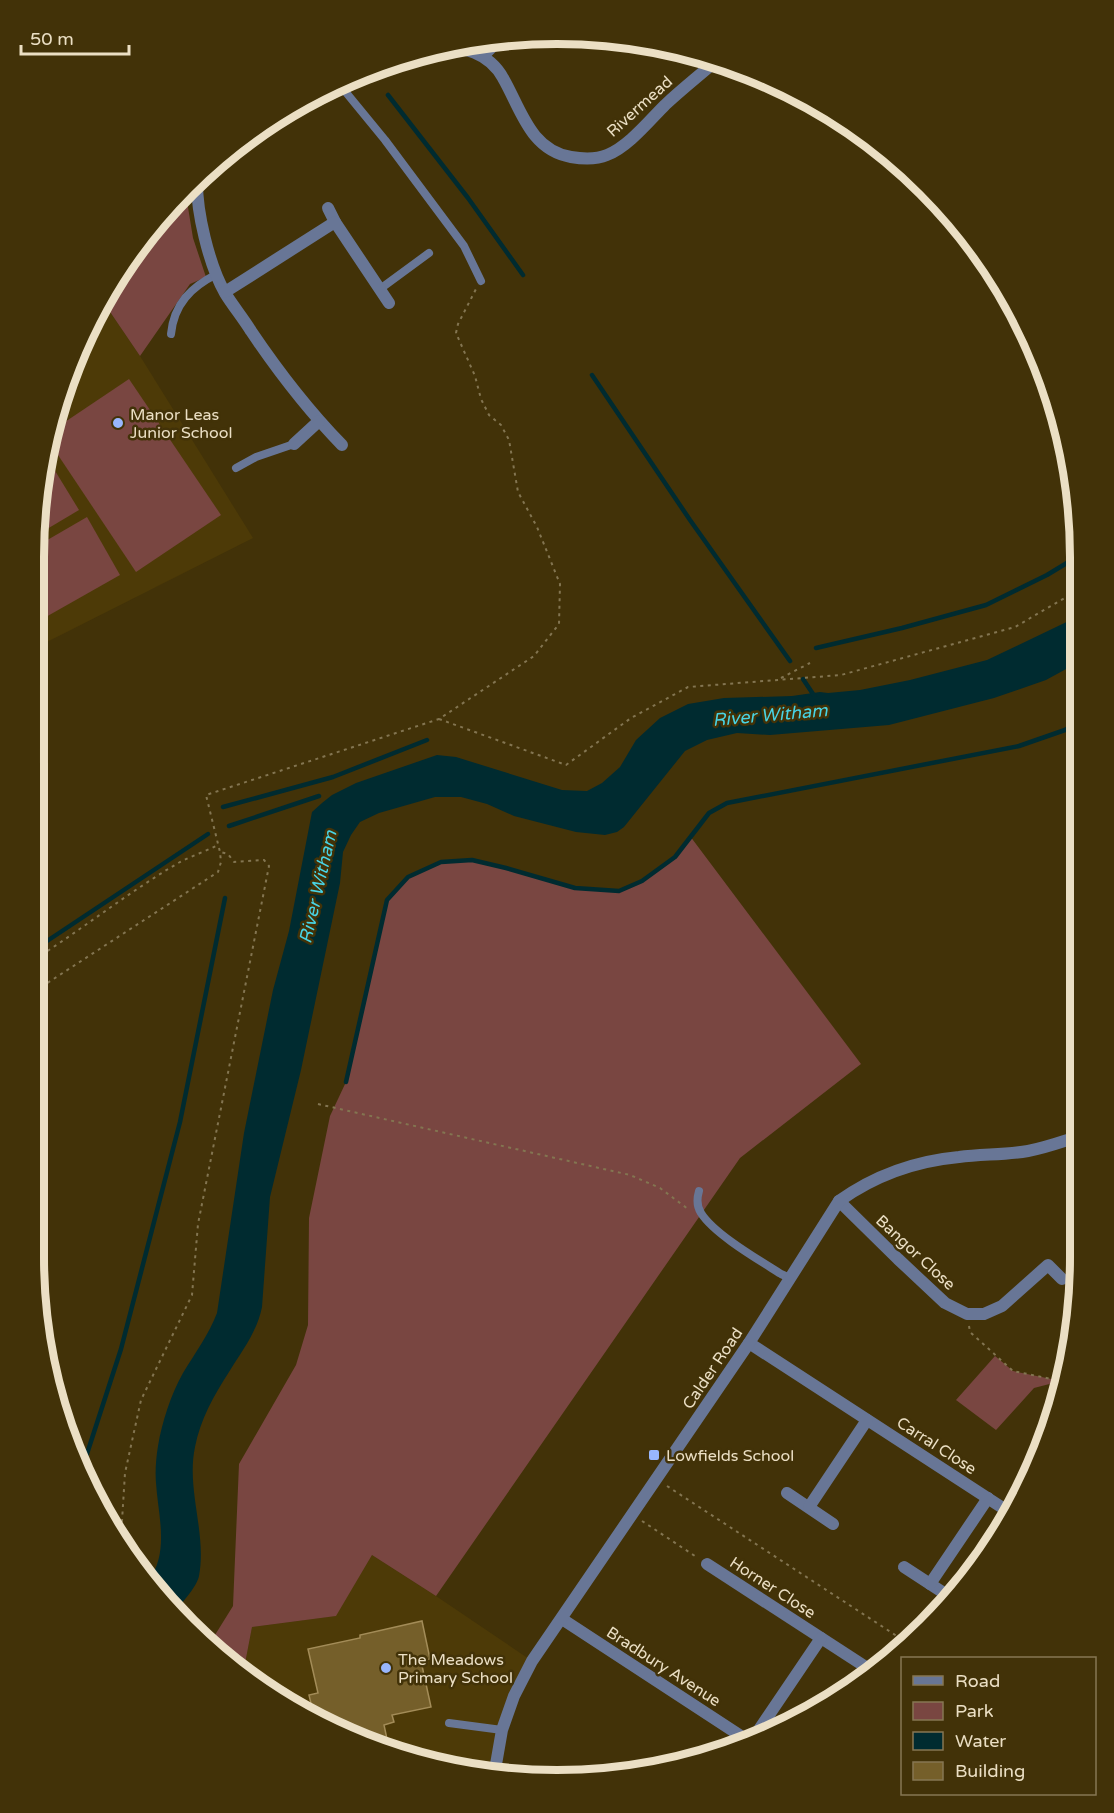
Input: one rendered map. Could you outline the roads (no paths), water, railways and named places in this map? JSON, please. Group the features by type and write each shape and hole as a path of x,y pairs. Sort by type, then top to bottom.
{"street":[{"path":"469,51 483,56 491,48"},
{"name":"Rivermead","path":"483,56 502,75 532,134 547,148 563,156 580,159 608,155 624,145 668,102 709,67"},
{"path":"197,191 205,240 225,292 274,364 319,421 342,445"},
{"path":"328,208 389,303"},
{"path":"225,292 335,222"},
{"path":"294,444 319,421"},
{"name":"Calder Road","path":"496,1766 501,1730 514,1696 532,1661 749,1343 839,1201 858,1187 921,1163 1029,1150 1070,1139"},
{"name":"Bangor Close","path":"839,1201 945,1303 968,1314 984,1314 1002,1306 1048,1265 1062,1279"},
{"name":"Carral Close","path":"749,1343 1004,1509"},
{"path":"809,1508 867,1420"},
{"path":"787,1493 833,1524"},
{"path":"930,1584 988,1498"},
{"name":"Horner Close","path":"707,1564 866,1666"},
{"path":"904,1567 944,1593"},
{"name":"Bradbury Avenue","path":"562,1618 740,1735"},
{"name":"Horner Close","path":"761,1727 821,1638"}],"lane":[{"path":"344,90 385,140 464,246 481,281"},
{"path":"380,289 429,253"},
{"path":"171,334 172,321 188,294 200,282 218,274"},
{"path":"236,468 256,457 294,444"},
{"path":"699,1191 697,1196 700,1211 710,1225 790,1278"},
{"path":"449,1723 501,1730"}],"water":[{"name":"River Witham","path":"1070,620 1070,667 1046,680 994,698 889,725 770,735 737,733 707,740 685,751 624,827 617,832 605,835 576,832 514,816 487,804 461,797 435,797 379,813 360,822 343,852 340,883 301,1070 270,1197 260,1316 248,1341 213,1399 197,1437 193,1479 201,1560 198,1580 180,1605 153,1573 161,1546 156,1479 158,1446 175,1390 217,1313 244,1133 273,990 289,931 312,812 332,795 356,783 437,755 456,757 562,790 587,791 602,783 620,767 636,740 660,718 688,704 724,698 792,696 860,690 987,660"}],"waterway":[{"path":"388,95 468,198 523,275"},
{"path":"592,375 690,520 790,661"},
{"path":"816,648 986,605 1070,561"},
{"name":"River Witham","path":"803,679 815,697"},
{"path":"346,1082 387,900 408,877 441,862 472,860 575,888 619,891 642,881 675,857 709,813 727,803 1019,746 1070,727"},
{"path":"223,807 333,777 427,740"},
{"path":"229,826 319,796"},
{"path":"44,943 208,834"},
{"path":"85,1459 121,1349 180,1122 225,898"}],"place":[{"name":"Manor Leas Junior School","path":"118,423"},
{"name":"Lowfields School","path":"654,1455"},
{"name":"The Meadows Primary School","path":"386,1668"}]}
